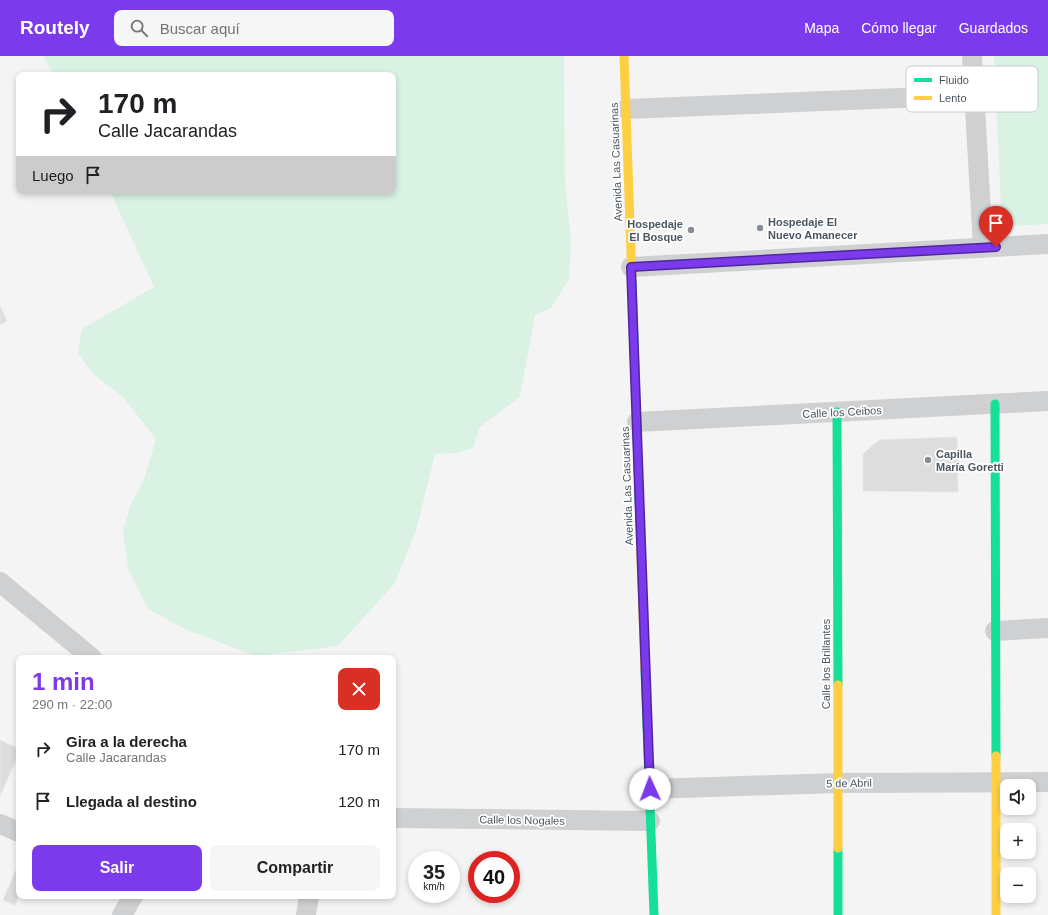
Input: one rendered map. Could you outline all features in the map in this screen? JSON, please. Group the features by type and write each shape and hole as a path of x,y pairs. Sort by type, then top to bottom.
{"street":[{"name":"Avenida Las Casuarinas","path":"624,56 654,915"},
{"path":"972,56 973,66"},
{"path":"626,108 906,98"},
{"path":"975,112 983,247"},
{"path":"631,267 1048,244"},
{"name":"Calle los Ceibos","path":"637,422 1048,401"},
{"path":"995,404 996,915"},
{"name":"Calle los Brillantes","path":"837,412 838,915"},
{"path":"0,582 88,655"},
{"path":"995,631 1048,628"},
{"name":"5 de Abril","path":"650,789 838,783 1048,782"},
{"name":"Calle los Nogales","path":"396,818 650,821"},
{"path":"0,824 16,831"},
{"path":"122,915 131,899"},
{"path":"306,915 309,899"}],"green space":[{"path":"44,56 564,56 565,184 571,239 569,279 551,308 535,315 520,397 480,427 473,448 457,453 435,454 416,531 395,583 338,646 253,655 187,630 148,609 128,568 123,531 131,504 143,482 156,439 123,397 92,373 78,353 82,329 154,287 111,194 396,194 396,72 52,72"},
{"path":"994,56 1048,56 1048,224 1002,226 997,112 1038,112 1038,66 994,66"}],"building":[{"path":"0,306 7,321 0,325"},
{"path":"957,437 958,492 863,491 863,454 879,440"},
{"path":"0,740 16,748 16,760 0,796"},
{"path":"16,870 16,899 17,899 15,905 3,900"}],"traffic: fast":[{"path":"632,280 640,525"},
{"path":"995,404 996,756"},
{"path":"837,412 838,685"},
{"path":"645,670 654,915"},
{"path":"838,848 838,915"}],"traffic: slow":[{"path":"624,56 632,280"},
{"path":"640,525 645,670"},
{"path":"838,685 838,848"},
{"path":"996,756 996,915"}],"place":[{"name":"Hospedaje El Nuevo Amanecer","path":"760,228"},
{"name":"Hospedaje El Bosque","path":"691,230"},
{"name":"Capilla María Goretti","path":"928,460"}],"route":[{"path":"650,789 631,267 996,247"}]}
